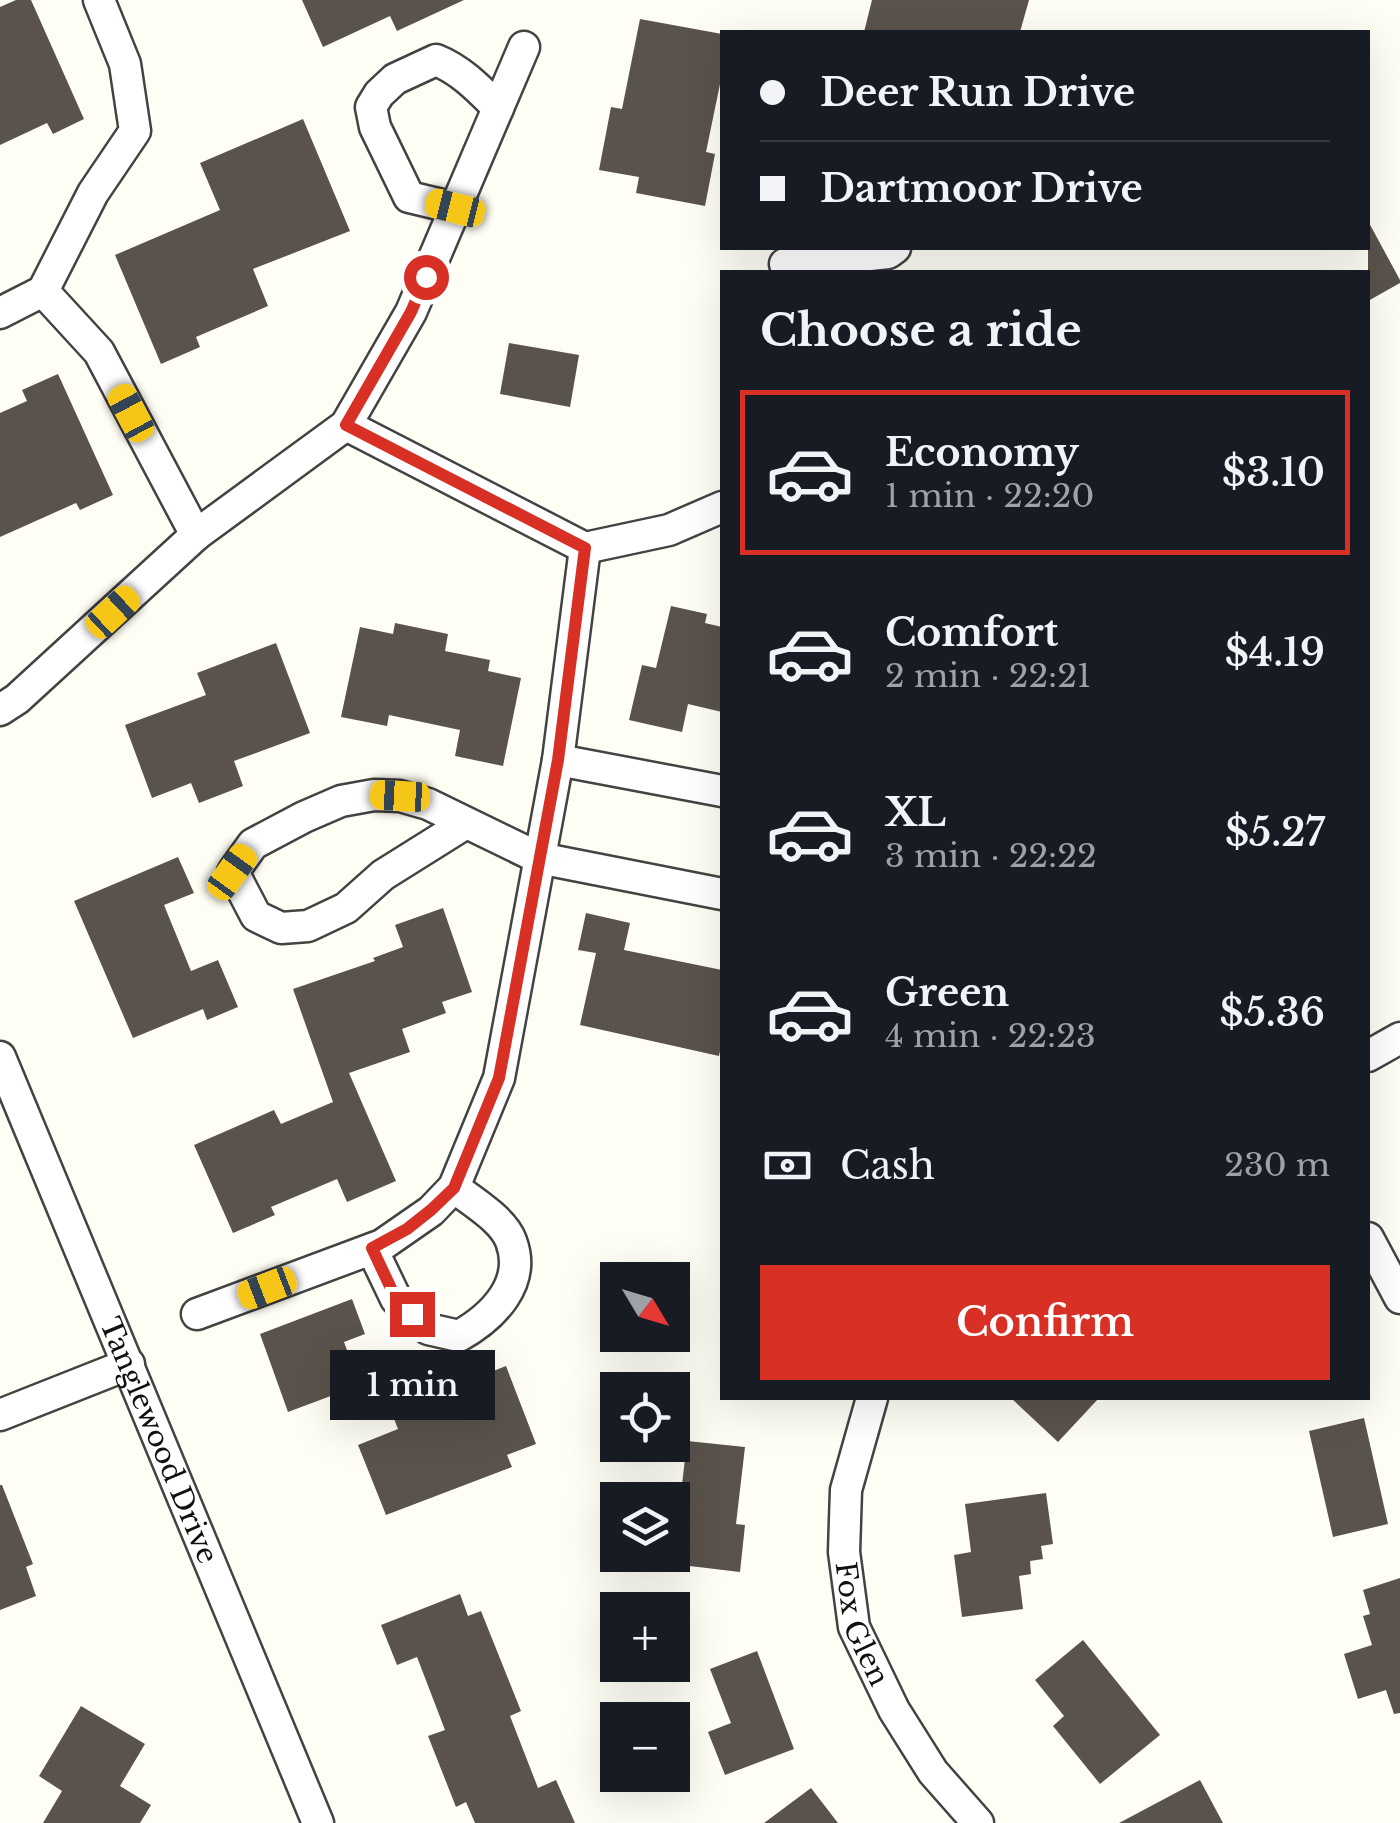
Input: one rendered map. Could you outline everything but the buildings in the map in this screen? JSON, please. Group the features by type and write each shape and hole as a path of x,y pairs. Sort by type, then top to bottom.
{"street":[{"path":"0,313 43,291 93,193 135,131 125,64 99,0"},
{"path":"0,710 100,625 196,535 346,425 411,312 524,47"},
{"path":"455,208 409,196 374,127 371,108 395,79 436,60 450,65 498,108"},
{"path":"783,261 892,250"},
{"path":"43,291 99,352 196,535"},
{"path":"346,425 585,548 669,530 720,508"},
{"path":"197,1314 372,1248 407,1229 454,1188 499,1078 558,760 585,548"},
{"path":"558,760 720,791"},
{"path":"466,823 382,876 346,908 308,926 281,928 256,916 232,872 253,844 304,817 341,801 374,795 400,796 428,804 539,858 720,894"},
{"path":"1370,1055 1400,1038"},
{"name":"Tanglewood Drive","path":"0,1057 318,1823"},
{"path":"372,1248 396,1299 428,1330 460,1336 482,1323 507,1296 515,1268 511,1240 497,1222 454,1188"},
{"path":"1370,1242 1400,1298"},
{"path":"0,1415 128,1364"},
{"name":"Fox Glen","path":"871,1400 846,1490 844,1552 854,1627 894,1710 932,1772 978,1823"}],"route":[{"path":"412,1314 396,1299 372,1248 407,1229 454,1188 499,1078 558,760 585,548 346,425 411,312 426,277"}]}
